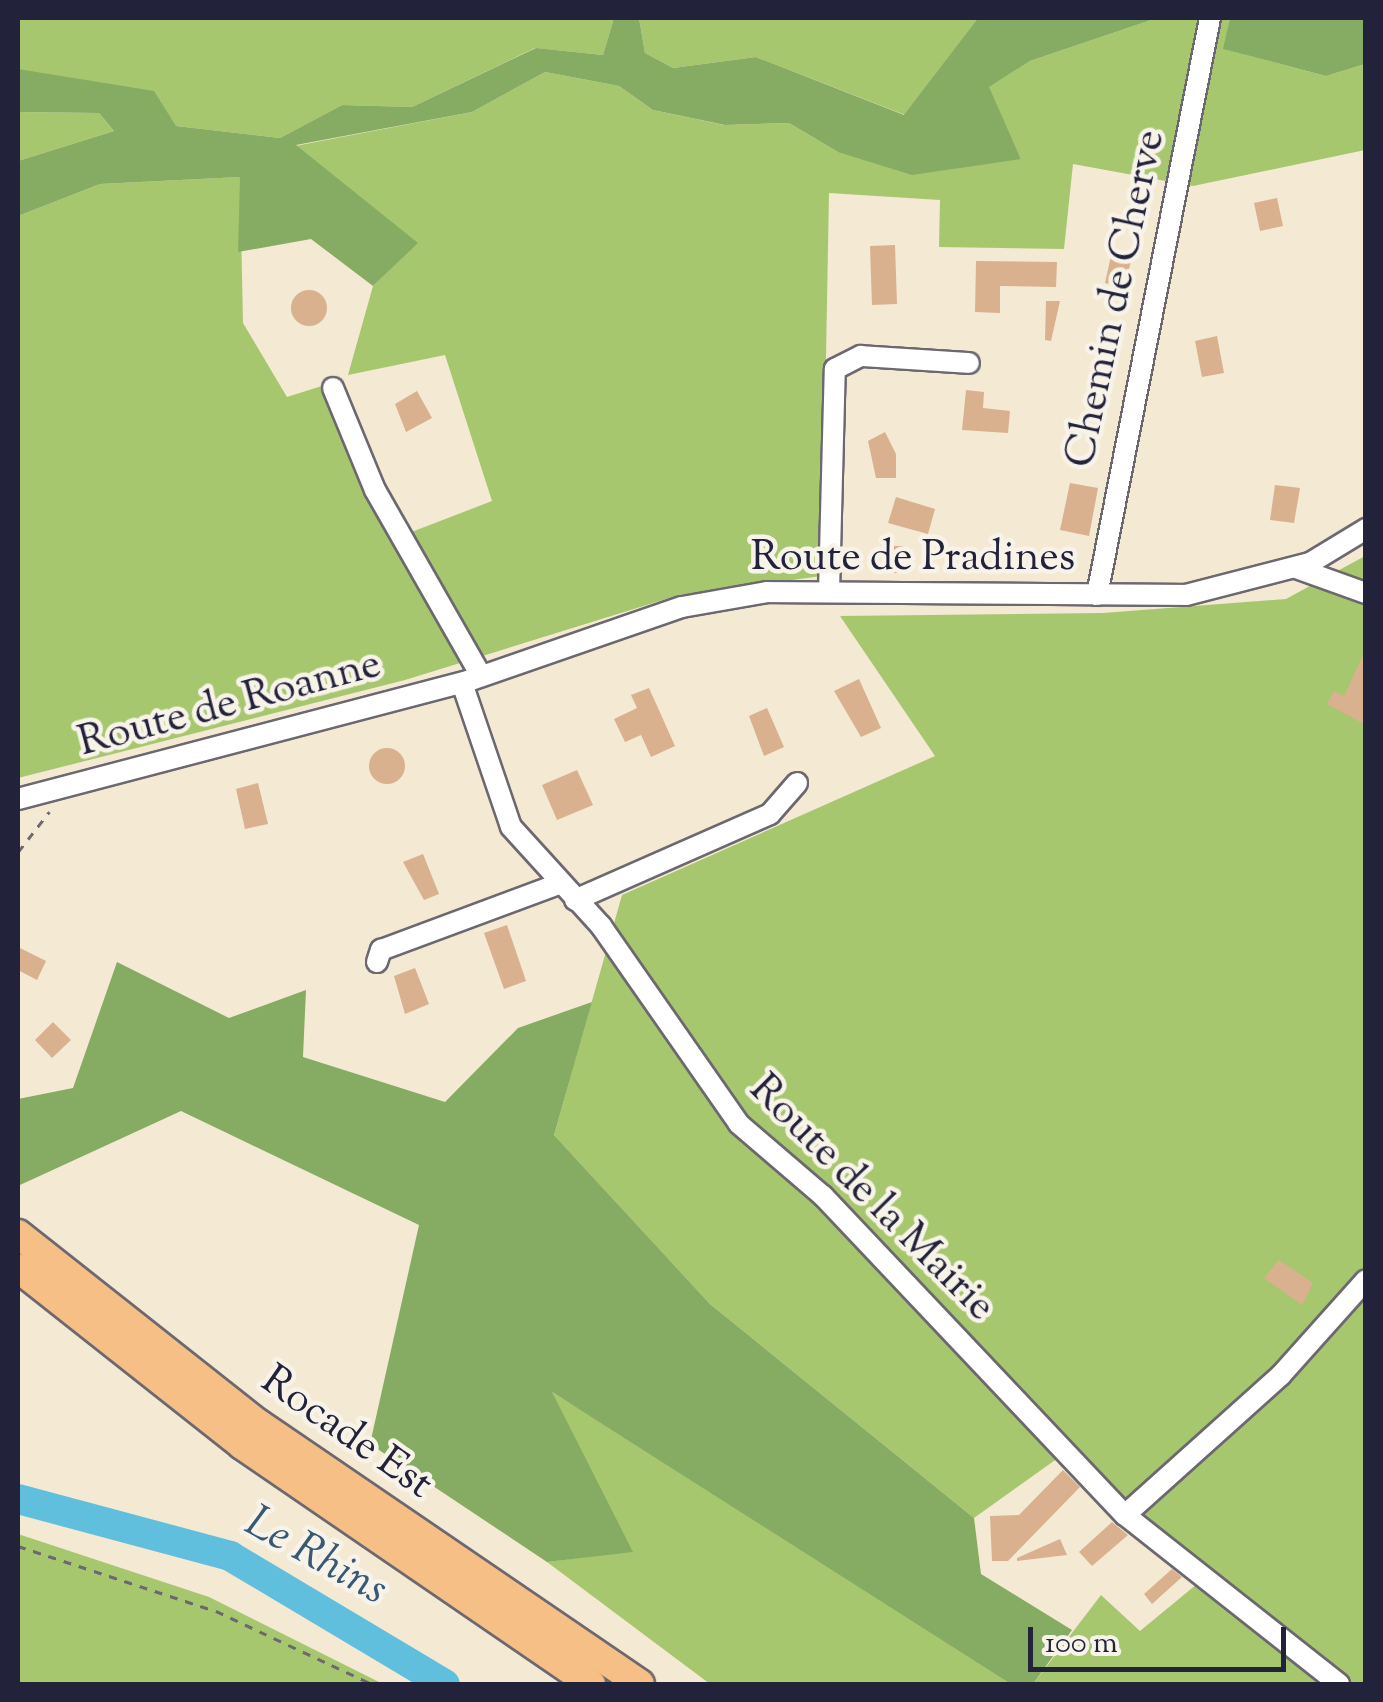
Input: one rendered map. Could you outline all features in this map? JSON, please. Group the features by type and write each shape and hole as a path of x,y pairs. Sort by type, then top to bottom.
{"highway":[{"name":"Rocade Est","path":"18,1234 260,1424 640,1684"},
{"name":"Rocade Est","path":"18,1268 242,1446 591,1684"}],"street":[{"name":"Chemin de Cherve","path":"1097,596 1210,18"},
{"path":"829,591 835,369 861,356 969,362"},
{"name":"Route de la Mairie","path":"333,388 375,490 471,679 503,811 556,885 575,900 739,1124 823,1196 1125,1515 1339,1684"},
{"name":"Route de Pradines","path":"471,679 682,607 829,591 1186,595 1296,568 1366,529"},
{"path":"1296,568 1366,593"},
{"name":"Route de Roanne","path":"18,800 471,679"},
{"path":"575,900 770,814 797,783"},
{"path":"377,962 381,950 556,885"},
{"path":"1125,1515 1282,1375 1366,1280"}],"path":[{"path":"18,852 50,819 44,792"},
{"path":"18,1546 216,1612 372,1684"}],"green space":[{"path":"18,18 614,18 603,55 535,48 412,107 342,105 280,138 176,126 18,69"},
{"path":"614,18 639,18 645,53 673,68 756,57 904,115 978,18 1157,18 1030,61 989,87 1021,159 912,175 838,152 789,123 725,125 653,110 619,86 545,72 472,112 296,145 418,243 373,286 311,239 238,252 240,177 100,184 18,216 18,161 114,131 99,113 18,112 18,69 154,91 176,126 280,138 342,105 412,107 536,48 603,55"},
{"path":"639,18 978,18 905,115 756,57 673,68 645,53"},
{"path":"1157,18 1230,18 1224,49 1326,76 1365,64 1365,150 1193,186 1073,164 1064,249 939,247 940,200 829,193 822,576 679,595 405,680 18,778 18,216 100,184 240,177 243,323 287,397 325,385 396,538 492,501 445,355 348,375 373,286 417,243 295,146 472,112 545,72 619,86 653,110 724,125 789,123 838,152 1021,159 988,87 1030,61"},
{"path":"1230,18 1365,18 1365,64 1326,76 1223,49"},
{"path":"18,112 99,113 114,131 18,161"},
{"path":"1365,556 1365,1684 1033,1684 1101,1595 1140,1631 1197,1584 1058,1458 974,1518 710,1304 554,1135 622,895 935,756 840,616 1103,613 1286,599"},
{"path":"117,962 229,1018 306,990 303,1057 445,1102 518,1028 592,1002 554,1135 710,1304 974,1518 981,1574 1072,1630 1033,1684 1011,1684 552,1392 633,1552 547,1562 370,1444 419,1225 181,1111 20,1185 18,1099 73,1088"},
{"path":"550,1391 919,1618 1011,1684 710,1684 547,1562 632,1551"},
{"path":"18,1534 209,1597 383,1684 18,1684"}],"building":[{"path":"1277,198 1283,226 1260,231 1254,203"},
{"path":"895,245 897,304 872,305 870,246"},
{"path":"1112,251 1132,256 1125,287 1105,283"},
{"path":"976,261 1057,262 1056,287 1000,286 1000,313 975,312"},
{"path":"309,290 322,295 327,308 322,321 309,326 296,321 291,308 296,295"},
{"path":"1046,301 1060,301 1051,341 1045,340"},
{"path":"1217,336 1224,373 1202,377 1195,341"},
{"path":"966,390 984,392 983,408 1010,411 1008,433 962,430"},
{"path":"417,391 432,418 406,432 395,404"},
{"path":"885,432 896,454 896,478 876,478 868,441"},
{"path":"1070,483 1098,488 1089,536 1060,530"},
{"path":"1275,485 1300,488 1294,523 1270,520"},
{"path":"896,497 935,509 928,534 888,523"},
{"path":"889,546 903,546 902,573 888,573"},
{"path":"1366,649 1366,725 1327,704 1334,691 1344,696"},
{"path":"859,679 881,728 861,737 834,691"},
{"path":"649,688 675,746 651,757 641,735 625,742 614,719 637,708 631,695"},
{"path":"767,708 784,747 764,756 749,716"},
{"path":"387,748 400,753 405,766 400,779 387,784 374,779 369,766 374,753"},
{"path":"577,770 593,805 557,820 542,785"},
{"path":"258,783 268,824 245,829 236,789"},
{"path":"423,854 439,894 424,900 403,862"},
{"path":"507,925 526,981 504,989 484,933"},
{"path":"18,947 46,961 37,980 18,970"},
{"path":"415,968 429,1004 405,1014 394,976"},
{"path":"53,1022 71,1040 52,1058 35,1040"},
{"path":"1279,1260 1313,1283 1302,1305 1264,1278"},
{"path":"1063,1470 1080,1487 1008,1561 992,1561 990,1516 1019,1515"},
{"path":"1112,1522 1128,1535 1092,1566 1079,1552"},
{"path":"1060,1539 1067,1555 1017,1561 1017,1558"},
{"path":"1172,1569 1182,1577 1152,1604 1144,1594"}],"waterway":[{"name":"Le Rhins","path":"18,1499 230,1556 445,1684"}]}
